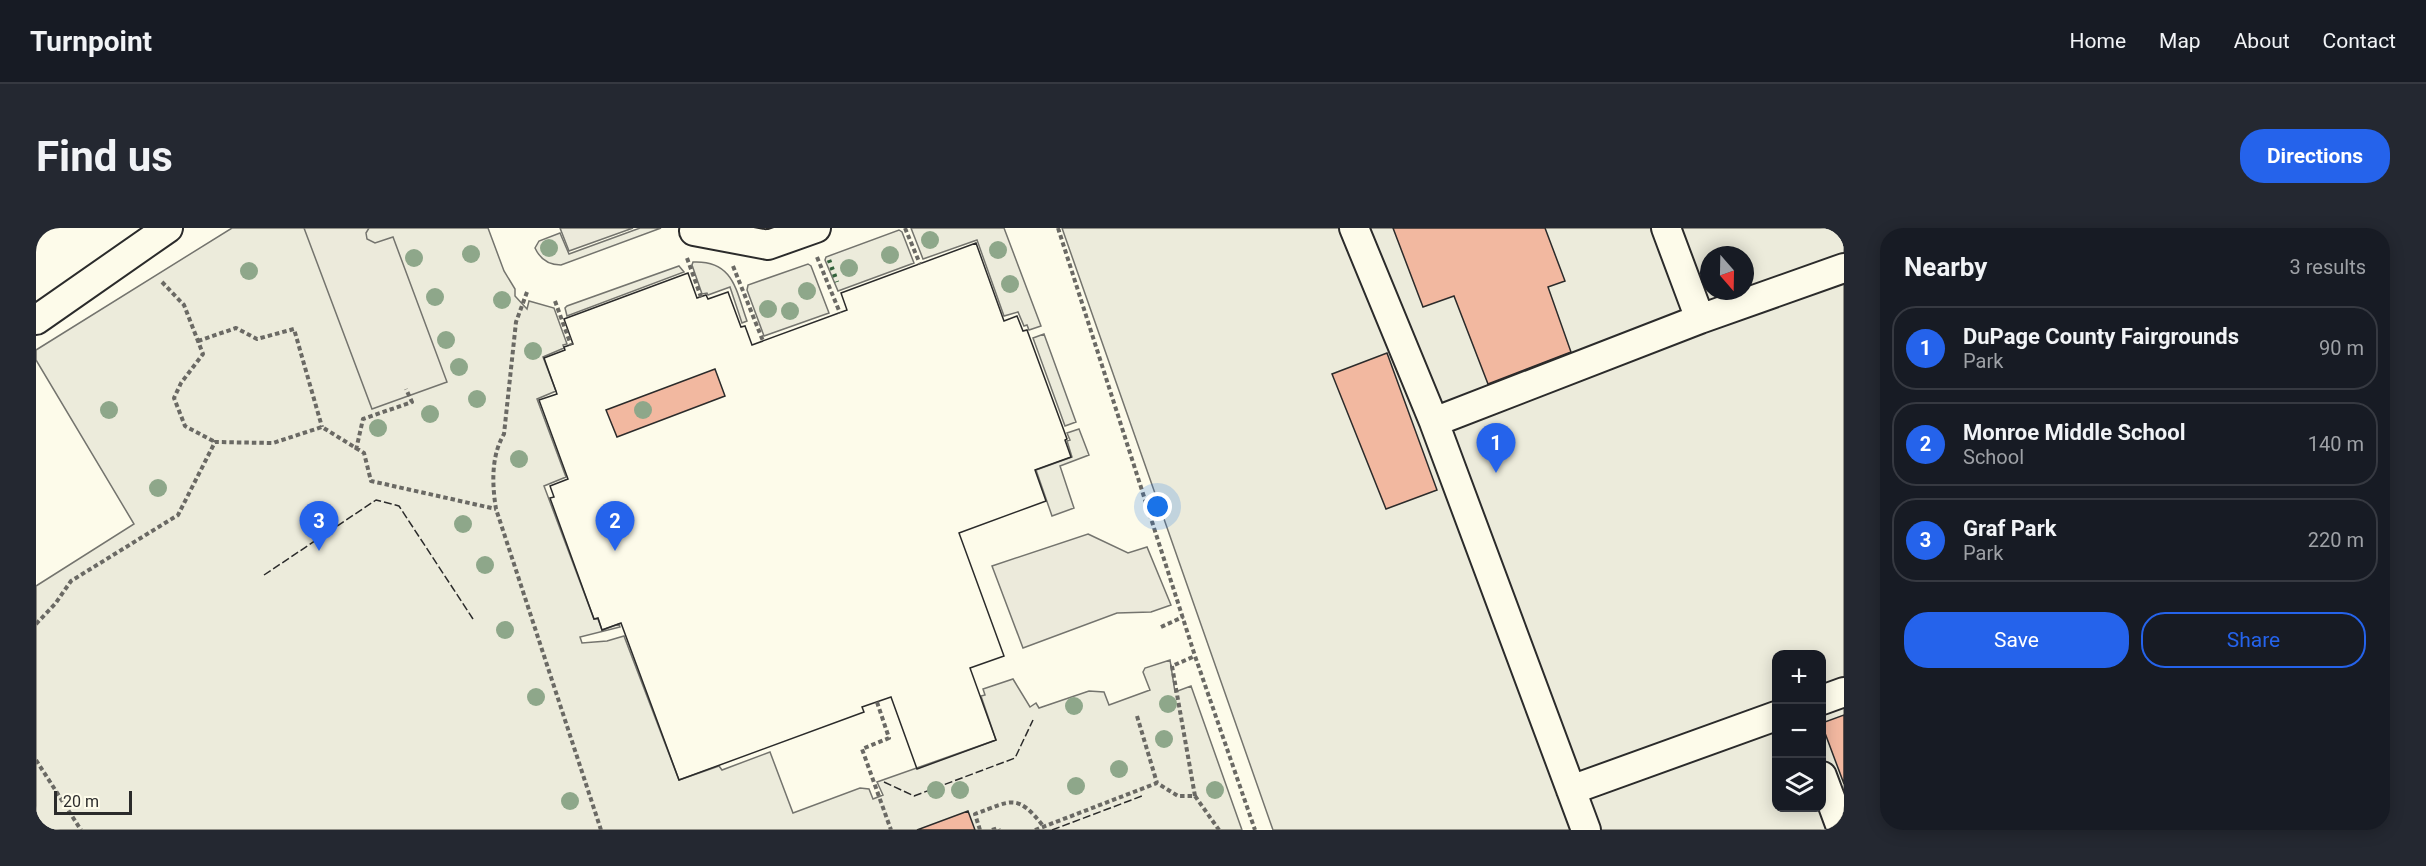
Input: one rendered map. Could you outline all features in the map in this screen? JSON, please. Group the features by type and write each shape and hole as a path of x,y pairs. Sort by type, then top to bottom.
{"street":[{"path":"1354,228 1434,422 1586,830"},
{"path":"1666,228 1700,319"},
{"path":"694,231 768,245 816,241"},
{"path":"36,320 154,232"},
{"path":"1434,422 1700,319 1844,268"},
{"path":"1826,698 1844,692"},
{"path":"1571,790 1772,717"},
{"path":"1826,789 1842,830"}],"path":[{"path":"905,228 920,264"},
{"path":"1058,228 1195,656 1255,830"},
{"path":"816,241 840,313"},
{"path":"687,258 701,297"},
{"path":"733,265 763,341"},
{"path":"162,282 184,305 203,354 181,383 174,398 185,426 214,442 273,443 322,427"},
{"path":"527,292 516,322 504,434 498,445 492,486 496,509 601,830"},
{"path":"555,301 571,345"},
{"path":"198,342 236,328 257,339 294,329 322,427 364,453 371,481 496,509"},
{"path":"356,450 363,419 412,402 406,389"},
{"path":"36,624 55,604 71,581 178,515 214,442"},
{"path":"1161,627 1183,617"},
{"path":"1195,656 1172,666 1195,796 1219,830"},
{"path":"877,702 889,738 862,749 891,830"},
{"path":"1137,716 1157,783 1178,796 1195,796"},
{"path":"36,760 81,830"},
{"path":"1035,830 1157,783"},
{"path":"980,830 975,813 1006,802 1017,801 1026,806 1044,827"},
{"path":"992,830 998,828 999,830"}],"shaded area":[{"path":"232,228 488,228 504,271 515,289 515,296 527,309 529,301 554,308 567,344 563,345 564,348 543,357 556,391 537,399 566,477 544,486 594,619 598,619 602,630 619,624 620,627 580,637 582,643 607,641 624,636 679,780 719,766 722,770 770,752 793,813 860,788 869,789 873,799 883,795 877,782 996,740 981,696 985,695 983,689 1013,679 1030,707 1036,703 1039,708 1089,691 1104,692 1109,705 1150,690 1143,672 1145,668 1170,660 1175,692 1191,686 1242,830 38,830 36,827 36,586 134,524 36,360 36,350"},
{"path":"304,228 369,228 366,233 367,239 375,243 393,237 447,382 372,409"},
{"path":"560,228 633,228 569,251"},
{"path":"640,228 661,228 561,265 545,261 535,248 539,241 560,233 569,254"},
{"path":"911,228 1004,228 1041,326 1029,330 1027,325 1024,326 1018,312 1004,316 977,240 923,259"},
{"path":"1062,228 1844,228 1844,830 1273,830"},
{"path":"899,230 902,232 914,263 838,291 825,260 826,257"},
{"path":"693,262 717,266 725,272 736,289 747,321 742,323 730,287 708,295 707,293 702,294"},
{"path":"808,264 811,266 829,313 764,336 747,290 748,285"},
{"path":"679,266 684,272 567,316 565,308 567,306"},
{"path":"1044,334 1076,422 1065,426 1033,338"},
{"path":"1079,429 1089,455 1060,466 1074,508 1052,516 1036,470 1072,457 1067,433"},
{"path":"1088,534 1128,553 1147,547 1171,605 1151,612 1117,613 1023,648 992,566"}],"building":[{"path":"1393,228 1545,228 1565,281 1548,287 1571,352 1488,384 1454,296 1423,307"},
{"path":"976,243 1004,321 1017,316 1023,331 1027,330 1067,439 1065,440 1071,457 1035,470 1046,501 959,533 1004,656 970,668 996,740 917,769 891,697 862,707 864,712 679,780 621,623 602,630 598,618 594,619 550,498 554,497 550,486 568,479 539,400 557,394 544,358 565,350 564,347 573,344 564,319 688,273 697,298 706,295 708,299 728,292 741,327 745,326 752,345 847,310 841,293","holes":["715,369 725,396 617,437 606,410"]},
{"path":"976,243 1004,321 1017,316 1023,331 1027,330 1067,439 1065,440 1071,457 1035,470 1046,501 959,533 1004,656 970,668 996,740 917,769 891,697 862,707 864,712 679,780 621,623 602,630 598,618 594,619 550,498 554,497 550,486 568,479 539,400 557,394 544,358 565,350 564,347 573,344 564,319 688,273 697,298 706,295 708,299 728,292 741,327 745,326 752,345 847,310 841,293"},
{"path":"1387,353 1437,490 1386,509 1332,374"},
{"path":"1844,715 1844,784 1826,736 1826,722"},
{"path":"968,811 975,830 917,830"}],"hedge":[{"path":"829,260 837,282"}],"fence":[{"path":"264,575 376,500 399,506 473,619"},
{"path":"884,782 914,796 1015,758 1033,720"},
{"path":"1052,830 1142,796"}],"place":[{"name":"DuPage County Fairgrounds","path":"1496,473"},
{"name":"Graf Park","path":"319,551"},
{"name":"Monroe Middle School","path":"615,551"}]}
